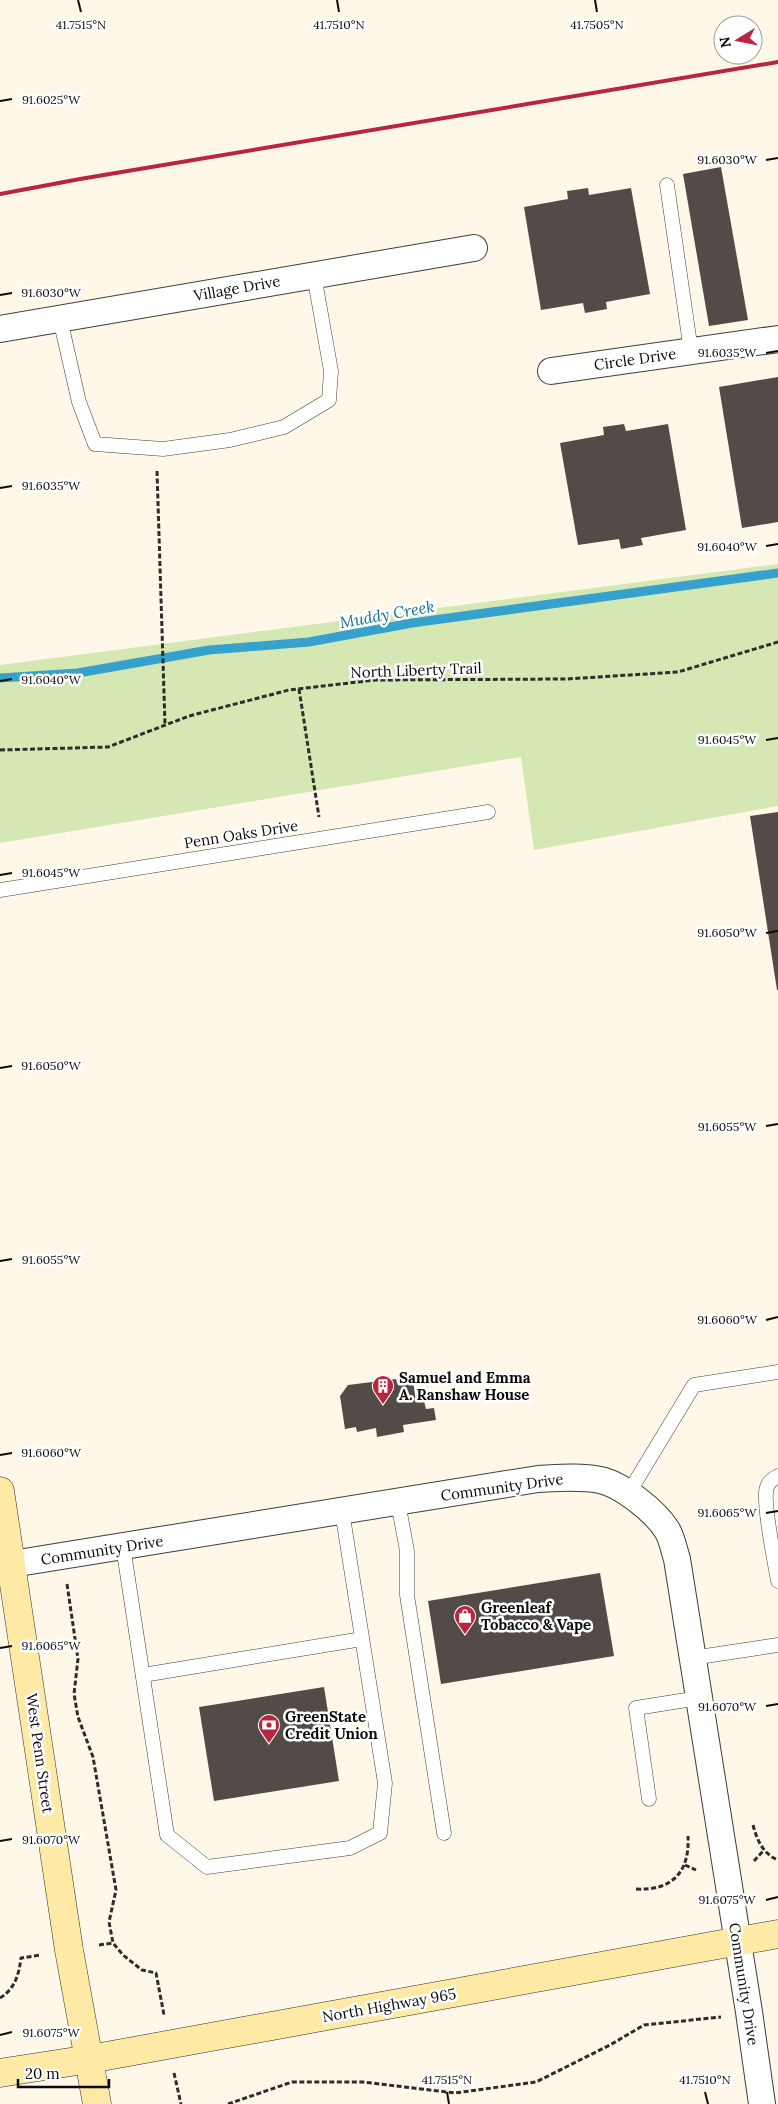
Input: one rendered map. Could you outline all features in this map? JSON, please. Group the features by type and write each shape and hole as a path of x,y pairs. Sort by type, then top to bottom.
{"street":[{"name":"Village Drive","path":"0,329 474,248"},
{"name":"Circle Drive","path":"551,371 778,339"},
{"name":"Community Drive","path":"6,1566 538,1479 573,1477 602,1480 628,1494 652,1512 667,1530 677,1559 762,2104"},
{"name":"West Penn Street","path":"0,1490 6,1566 69,1950 97,2104"},
{"name":"North Highway 965","path":"0,2073 90,2059 778,1934"}],"lane":[{"path":"667,184 691,351"},
{"path":"60,319 78,402 95,444 156,449 230,440 284,427 329,400 331,371 314,275"},
{"name":"Penn Oaks Drive","path":"0,890 488,812"},
{"path":"628,1494 694,1385 778,1372"},
{"path":"778,1476 767,1487 767,1507 778,1581"},
{"path":"398,1502 406,1551 407,1595 444,1833"},
{"path":"123,1546 168,1835 207,1867 350,1848 380,1833 385,1784 342,1511"},
{"path":"143,1675 362,1639"},
{"path":"692,1658 778,1645"},
{"path":"649,1799 636,1708 699,1698"}],"path":[{"path":"156,449 165,725"},
{"name":"North Liberty Trail","path":"0,750 108,747 189,716 300,689 375,680 566,679 678,672 778,642"},
{"path":"300,689 323,838"},
{"path":"63,1556 78,1659 74,1694 78,1717 93,1757 116,1890 109,1922 113,1943"},
{"path":"753,1825 757,1839 764,1850 778,1860"},
{"path":"636,1889 650,1890 664,1886 676,1877 685,1865 689,1851 688,1836"},
{"path":"0,1998 13,1986 19,1972 21,1958"},
{"path":"228,2104 292,2082 363,2082 455,2092 536,2082 644,2026 704,2020 749,2012"}],"green space":[{"path":"778,564 778,806 534,850 521,757 0,843 0,665"}],"building":[{"path":"721,167 748,320 709,326 683,174"},
{"path":"588,188 589,195 631,188 650,294 606,302 607,309 585,313 583,303 541,310 524,207 568,199 567,191"},
{"path":"778,377 778,522 742,528 719,387"},
{"path":"624,424 626,431 668,424 686,530 641,538 643,545 621,549 619,539 578,545 560,443 604,435 603,427"},
{"path":"778,812 778,990 777,990 750,816"},
{"name":"Samuel and Emma A. Ranshaw House","path":"396,1379 397,1383 413,1380 416,1402 424,1401 426,1409 434,1408 436,1420 403,1425 404,1432 377,1437 376,1428 357,1432 356,1427 345,1429 340,1396 348,1385"},
{"path":"600,1573 614,1656 441,1684 428,1601"},
{"name":"GreenState Credit Union","path":"324,1687 339,1781 214,1801 199,1707"}],"waterway":[{"name":"Muddy Creek","path":"0,678 78,673 209,650 309,642 412,623 778,573"}],"railway":[{"path":"0,194 778,62"}],"place":[{"name":"Samuel and Emma A. Ranshaw House","path":"383,1405"},
{"name":"Greenleaf Tobacco & Vape","path":"465,1635"},
{"name":"GreenState Credit Union","path":"269,1744"}]}
